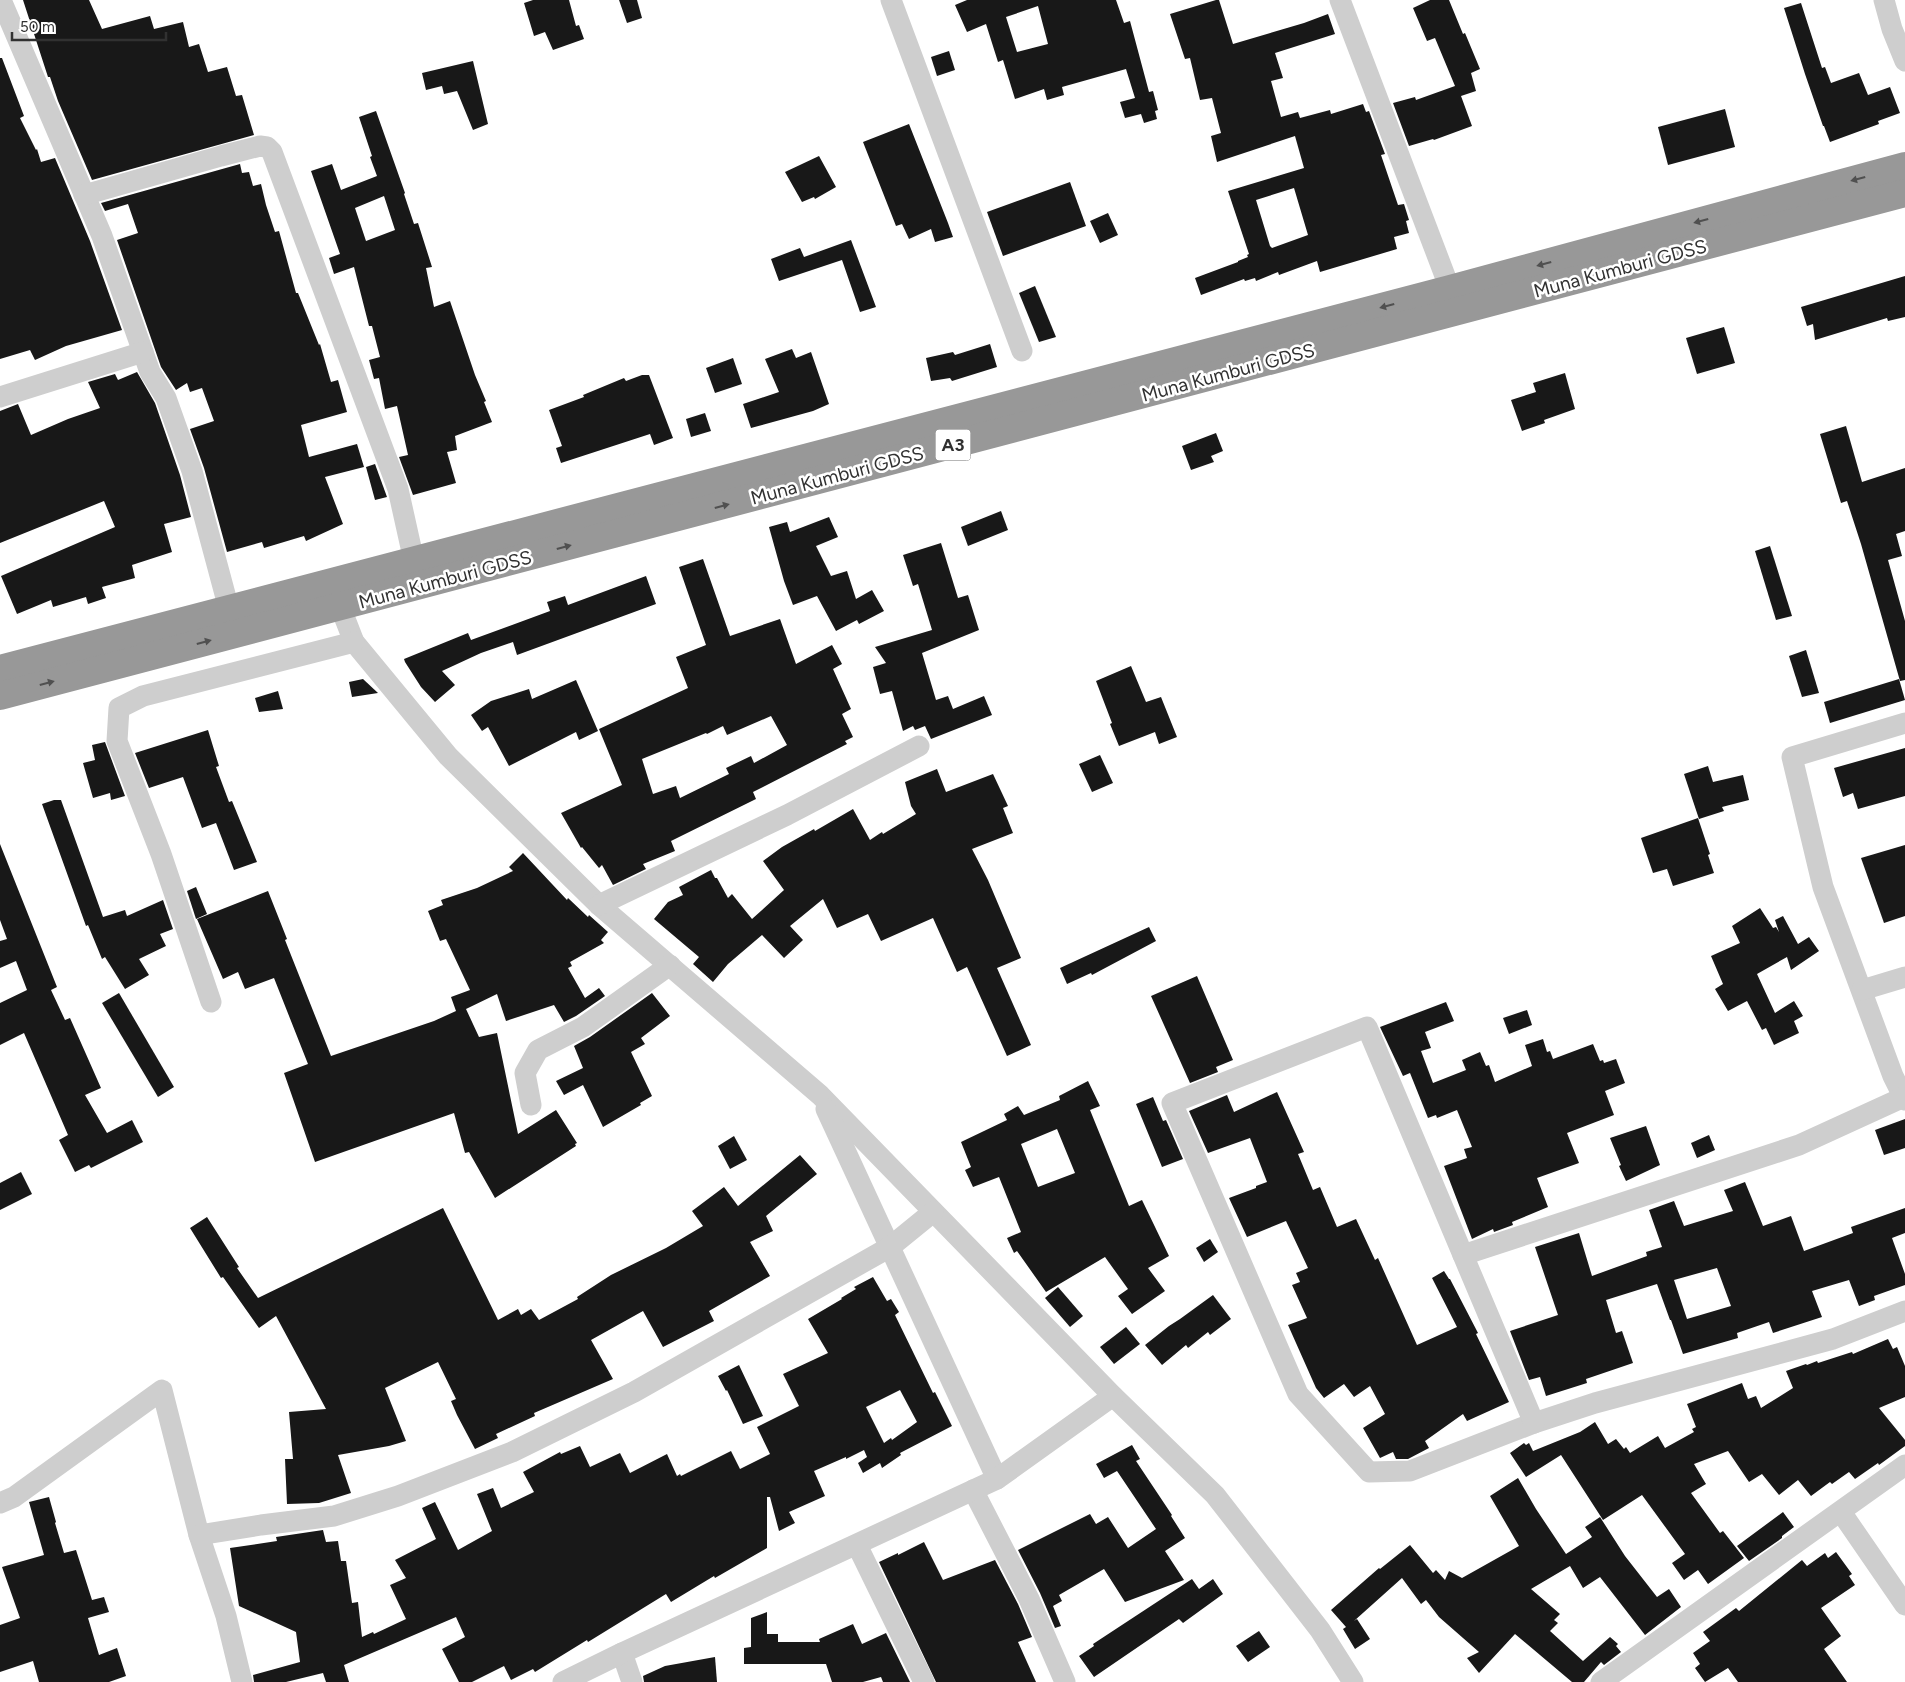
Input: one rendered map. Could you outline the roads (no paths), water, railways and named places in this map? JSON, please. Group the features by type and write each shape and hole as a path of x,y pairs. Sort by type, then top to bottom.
{"highway":[{"name":"Muna Kumburi GDSS","path":"1,666 229,609 337,594 414,561 1450,289 1905,166"},
{"name":"Muna Kumburi GDSS","path":"0,696 337,594 1905,193"}],"street":[{"path":"0,0 102,236 150,372 166,398 192,470 229,609"},
{"path":"890,0 1022,351"},
{"path":"1340,0 1450,289"},
{"path":"1884,0 1892,29 1905,61"},
{"path":"84,195 229,154 267,146 272,152 398,489 414,561"},
{"path":"0,397 143,352"},
{"path":"337,594 354,642 448,756 600,905 820,1096 1113,1396 1215,1495 1320,1630 1353,1682"},
{"path":"211,1002 162,854 117,741 119,708 143,696 354,642"},
{"path":"1463,1255 1799,1145 1904,1099 1893,1076 1822,887 1792,757 1905,723"},
{"path":"600,905 787,814 919,746"},
{"path":"531,1105 525,1073 538,1050 583,1027 670,965"},
{"path":"1862,990 1905,977"},
{"path":"1534,1423 1367,1027 1172,1103 1298,1394 1369,1472 1410,1471 1534,1423 1594,1403 1833,1339 1905,1311"},
{"path":"820,1096 997,1479"},
{"path":"199,1535 334,1516 398,1496 512,1452 634,1392 890,1247 933,1212"},
{"path":"0,1503 14,1497 162,1390 199,1535 226,1616 242,1682"},
{"path":"563,1682 997,1479 1113,1396"},
{"path":"1601,1682 1905,1465"},
{"path":"973,1490 1029,1599 1065,1682"},
{"path":"1841,1512 1905,1605"},
{"path":"857,1545 924,1682"},
{"path":"622,1653 632,1682"}]}
